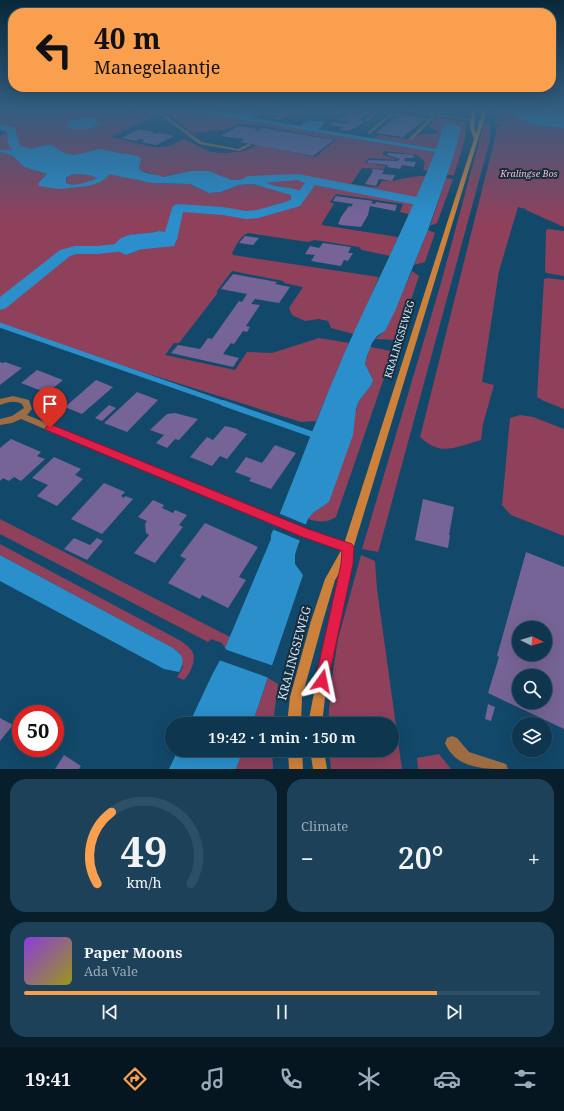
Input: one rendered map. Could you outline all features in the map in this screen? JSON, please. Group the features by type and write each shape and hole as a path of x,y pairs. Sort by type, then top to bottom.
{"main road":[{"name":"KRALINGSEWEG","path":"295,717 296,697 330,579 348,548 473,146"},
{"name":"KRALINGSEWEG","path":"316,717 347,564 348,548"},
{"path":"295,757 296,769"},
{"path":"318,757 320,769"}],"street":[{"path":"217,146 239,150 248,146"},
{"path":"0,402 8,399 19,398 26,402 28,408 22,416 11,421 0,422"},
{"path":"22,416 304,532 348,548"},
{"path":"452,743 466,757 501,769"}],"green space":[{"path":"0,146 42,146 23,150 0,150"},
{"path":"49,146 198,146 210,152 225,153 244,151 255,146 261,146 315,157 329,146 398,146 435,152 428,171 423,170 425,162 417,155 385,151 383,155 395,159 369,158 365,163 386,166 384,169 362,168 351,184 378,187 382,181 414,176 426,176 409,214 400,212 403,204 336,194 330,202 334,204 322,225 398,237 390,256 362,250 359,247 315,240 308,242 248,233 240,239 232,253 233,255 379,277 354,334 331,328 328,321 319,319 305,321 292,315 289,308 303,287 284,283 283,281 232,271 217,291 217,294 179,343 174,343 165,355 235,370 247,352 272,353 319,338 349,343 316,421 301,422 0,327 0,152 13,156 24,167 47,174 38,183 88,186 110,174 124,172 142,181 152,183 190,184 209,193 221,192 239,185 253,184 289,193 292,196 290,200 298,200 293,189 267,184 266,181 271,177 232,180 209,171 190,171 162,177 140,170 139,167 141,159 119,152 94,150 74,155 65,153","holes":["158,231 170,232 177,240 142,249 126,255 134,234 147,234"]},
{"path":"418,146 437,146 436,149"},
{"path":"455,146 463,146 454,175 447,175 453,158"},
{"path":"478,146 488,146 379,549 378,552 362,549 441,283"},
{"name":"Kralingse Bos","path":"493,146 564,146 564,227 526,209 518,207 499,271 482,382 494,385 483,424 481,440 449,449 442,449 435,447 420,437"},
{"path":"75,174 89,175 97,178 82,184 73,185 66,183 67,178"},
{"path":"446,178 453,179 437,223 430,226"},
{"path":"428,230 435,233 425,262 414,265"},
{"path":"546,230 564,231 564,276 546,273 545,271"},
{"path":"412,271 419,276 397,340 375,339 385,331"},
{"path":"544,279 564,280 564,409 537,397"},
{"path":"370,347 393,352 336,517 322,521 308,519 313,513 329,502 359,401 372,384 373,380 365,364"},
{"path":"520,415 533,417 564,429 564,536 511,515 502,505 510,418"},
{"path":"0,519 230,637 225,648 222,643 211,639 208,642 0,534"},
{"path":"0,544 188,646 193,653 194,660 190,671 184,680 177,677 183,667 179,652 0,555"},
{"path":"361,555 375,561 377,589 395,717 329,717 331,684 338,639"},
{"path":"268,678 278,684 274,717 254,717"},
{"path":"399,747 402,769 331,769 330,757 399,757"},
{"path":"439,754 451,769 418,769 417,758"},
{"path":"240,757 272,757 273,769 236,769"}],"water":[{"path":"42,146 53,146 65,153 74,155 99,149 138,156 141,159 139,167 140,170 151,175 163,177 190,171 209,171 232,180 273,177 266,182 275,186 296,189 304,195 289,207 282,210 280,208 291,199 291,195 253,184 239,185 221,192 209,193 190,184 152,183 142,181 124,172 110,174 101,182 88,186 59,189 39,186 38,183 47,174 24,167 13,156 0,152 0,150 23,150","holes":["75,174 89,175 97,178 77,184 66,183 66,178"]},
{"path":"398,146 418,146 436,149 437,146 456,146 428,230 395,311 385,331 377,336 372,343 367,356 365,364 373,380 372,384 359,401 356,409 353,435 329,502 313,513 308,519 297,548 295,564 303,575 254,717 192,717 226,649 225,648 271,539 271,535 334,377 414,203 435,152"},
{"path":"158,231 170,232 178,236 177,240 142,249 126,255 116,250 114,246 122,238 134,234"},
{"path":"0,555 173,648 181,655 183,661 179,672 164,669 0,581"},
{"path":"175,757 240,757 236,769 169,769"}],"pier":[{"path":"278,513 307,525 301,541 272,529"},
{"path":"224,649 274,666 269,678 219,660"}],"building":[{"path":"260,146 326,146 313,156"},
{"path":"388,153 414,155 413,158 405,158 404,161 416,162 414,167 402,165 400,169 387,167 388,165 367,163 369,160 397,161 400,159 387,155"},
{"path":"373,169 384,170 382,174 395,175 392,181 379,179 376,186 365,184"},
{"path":"336,196 373,201 371,203 375,204 376,202 397,205 395,211 370,206 368,215 361,227 341,225 338,224 341,217 349,206 351,207 353,204 333,201"},
{"path":"245,236 259,238 253,245 239,243"},
{"path":"323,243 351,247 348,253 353,253 348,261 344,260 341,266 311,261 315,255 305,254 310,246 319,248"},
{"path":"233,274 277,282 275,284 290,287 279,303 255,299 251,304 260,305 246,326 250,327 247,332 243,331 234,344 231,343 223,354 239,358 233,367 171,353 178,345 200,349 208,338 212,339 239,301 242,302 247,294 221,289"},
{"path":"0,362 5,362 22,368 0,385"},
{"path":"37,370 63,380 47,393 21,383"},
{"path":"96,380 113,387 82,414 65,407"},
{"path":"137,392 158,400 127,432 104,423"},
{"path":"109,405 116,408 102,421 95,418"},
{"path":"175,413 198,419 179,440 175,439 167,448 156,443 164,435 150,430 167,414"},
{"path":"225,426 238,429 247,434 227,459 220,456 212,466 190,457 207,437 213,440"},
{"path":"11,439 41,452 37,456 45,459 21,481 14,477 9,481 3,478 0,481 0,448"},
{"path":"275,445 296,453 271,489 249,481 251,478 235,472 246,457 262,463"},
{"path":"54,457 81,469 75,475 83,479 57,506 37,496 48,485 32,478"},
{"path":"104,483 125,492 121,496 124,498 125,496 133,499 102,534 71,519"},
{"path":"423,499 454,507 448,548 415,540"},
{"path":"153,500 164,505 162,508 173,513 175,510 187,515 179,525 183,527 155,563 134,553 149,535 146,533 145,524 147,521 138,517"},
{"path":"205,523 258,547 239,577 246,580 228,608 202,595 200,599 168,583 186,559 180,556"},
{"path":"74,538 90,545 97,538 103,541 87,560 64,549"},
{"path":"526,552 564,567 564,729 552,723 552,717 539,717 522,709 552,709 552,669 512,669 512,704 488,693 499,657 497,656"},
{"path":"488,704 495,707 491,721 485,719"},
{"path":"0,718 12,724 12,726 0,741"},
{"path":"64,755 81,766 79,769 55,769"}],"waterway":[{"path":"15,146 16,148 47,157"},
{"path":"93,167 157,178"},
{"path":"248,180 298,177 312,181"},
{"path":"0,305 65,253 75,250 97,250 169,243 178,208 223,211 246,215 258,214 296,203 312,181"},
{"path":"312,181 427,203"},
{"path":"0,325 226,404"},
{"path":"223,403 317,436"}],"route":[{"path":"50,428 304,532 348,548 347,564 322,681"}]}
